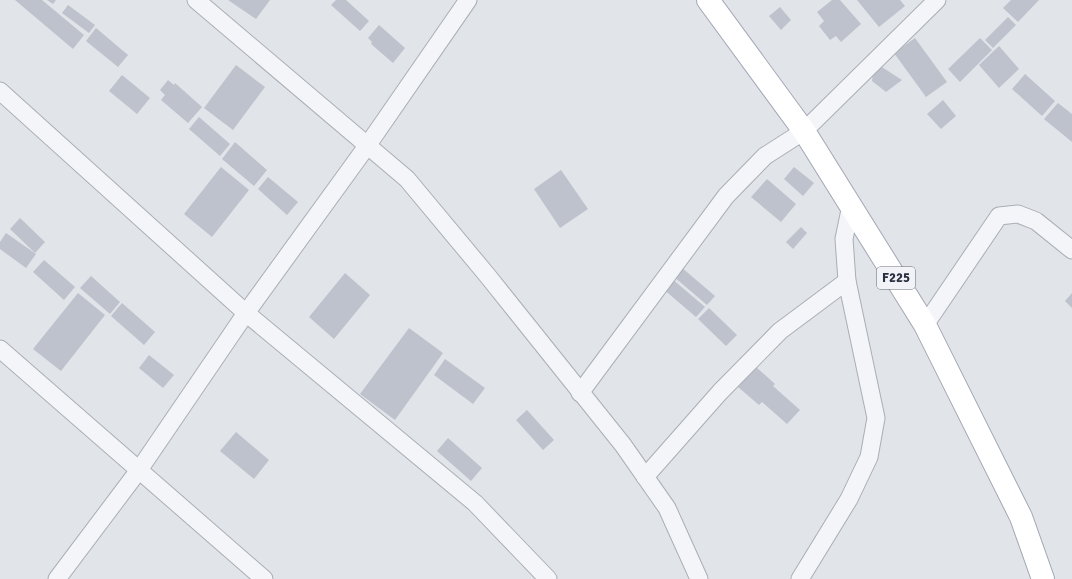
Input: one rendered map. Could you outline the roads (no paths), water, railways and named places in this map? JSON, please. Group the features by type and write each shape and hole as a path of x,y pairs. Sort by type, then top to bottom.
{"main road":[{"name":"F225","path":"708,0 804,131 925,324 1021,517 1043,579"}],"street":[{"path":"196,0 407,179 623,445 667,508 699,579"},
{"path":"57,579 139,470 246,313 367,146 468,0"},
{"path":"580,393 726,196 765,156 804,131 937,0"},
{"path":"0,92 246,313 475,502 548,579"},
{"path":"800,579 849,499 869,457 876,418 847,281 844,239 851,205"},
{"path":"925,324 999,216 1018,214 1036,221 1072,250"},
{"path":"645,477 720,392 780,331 847,281"},
{"path":"0,349 264,579"}]}
